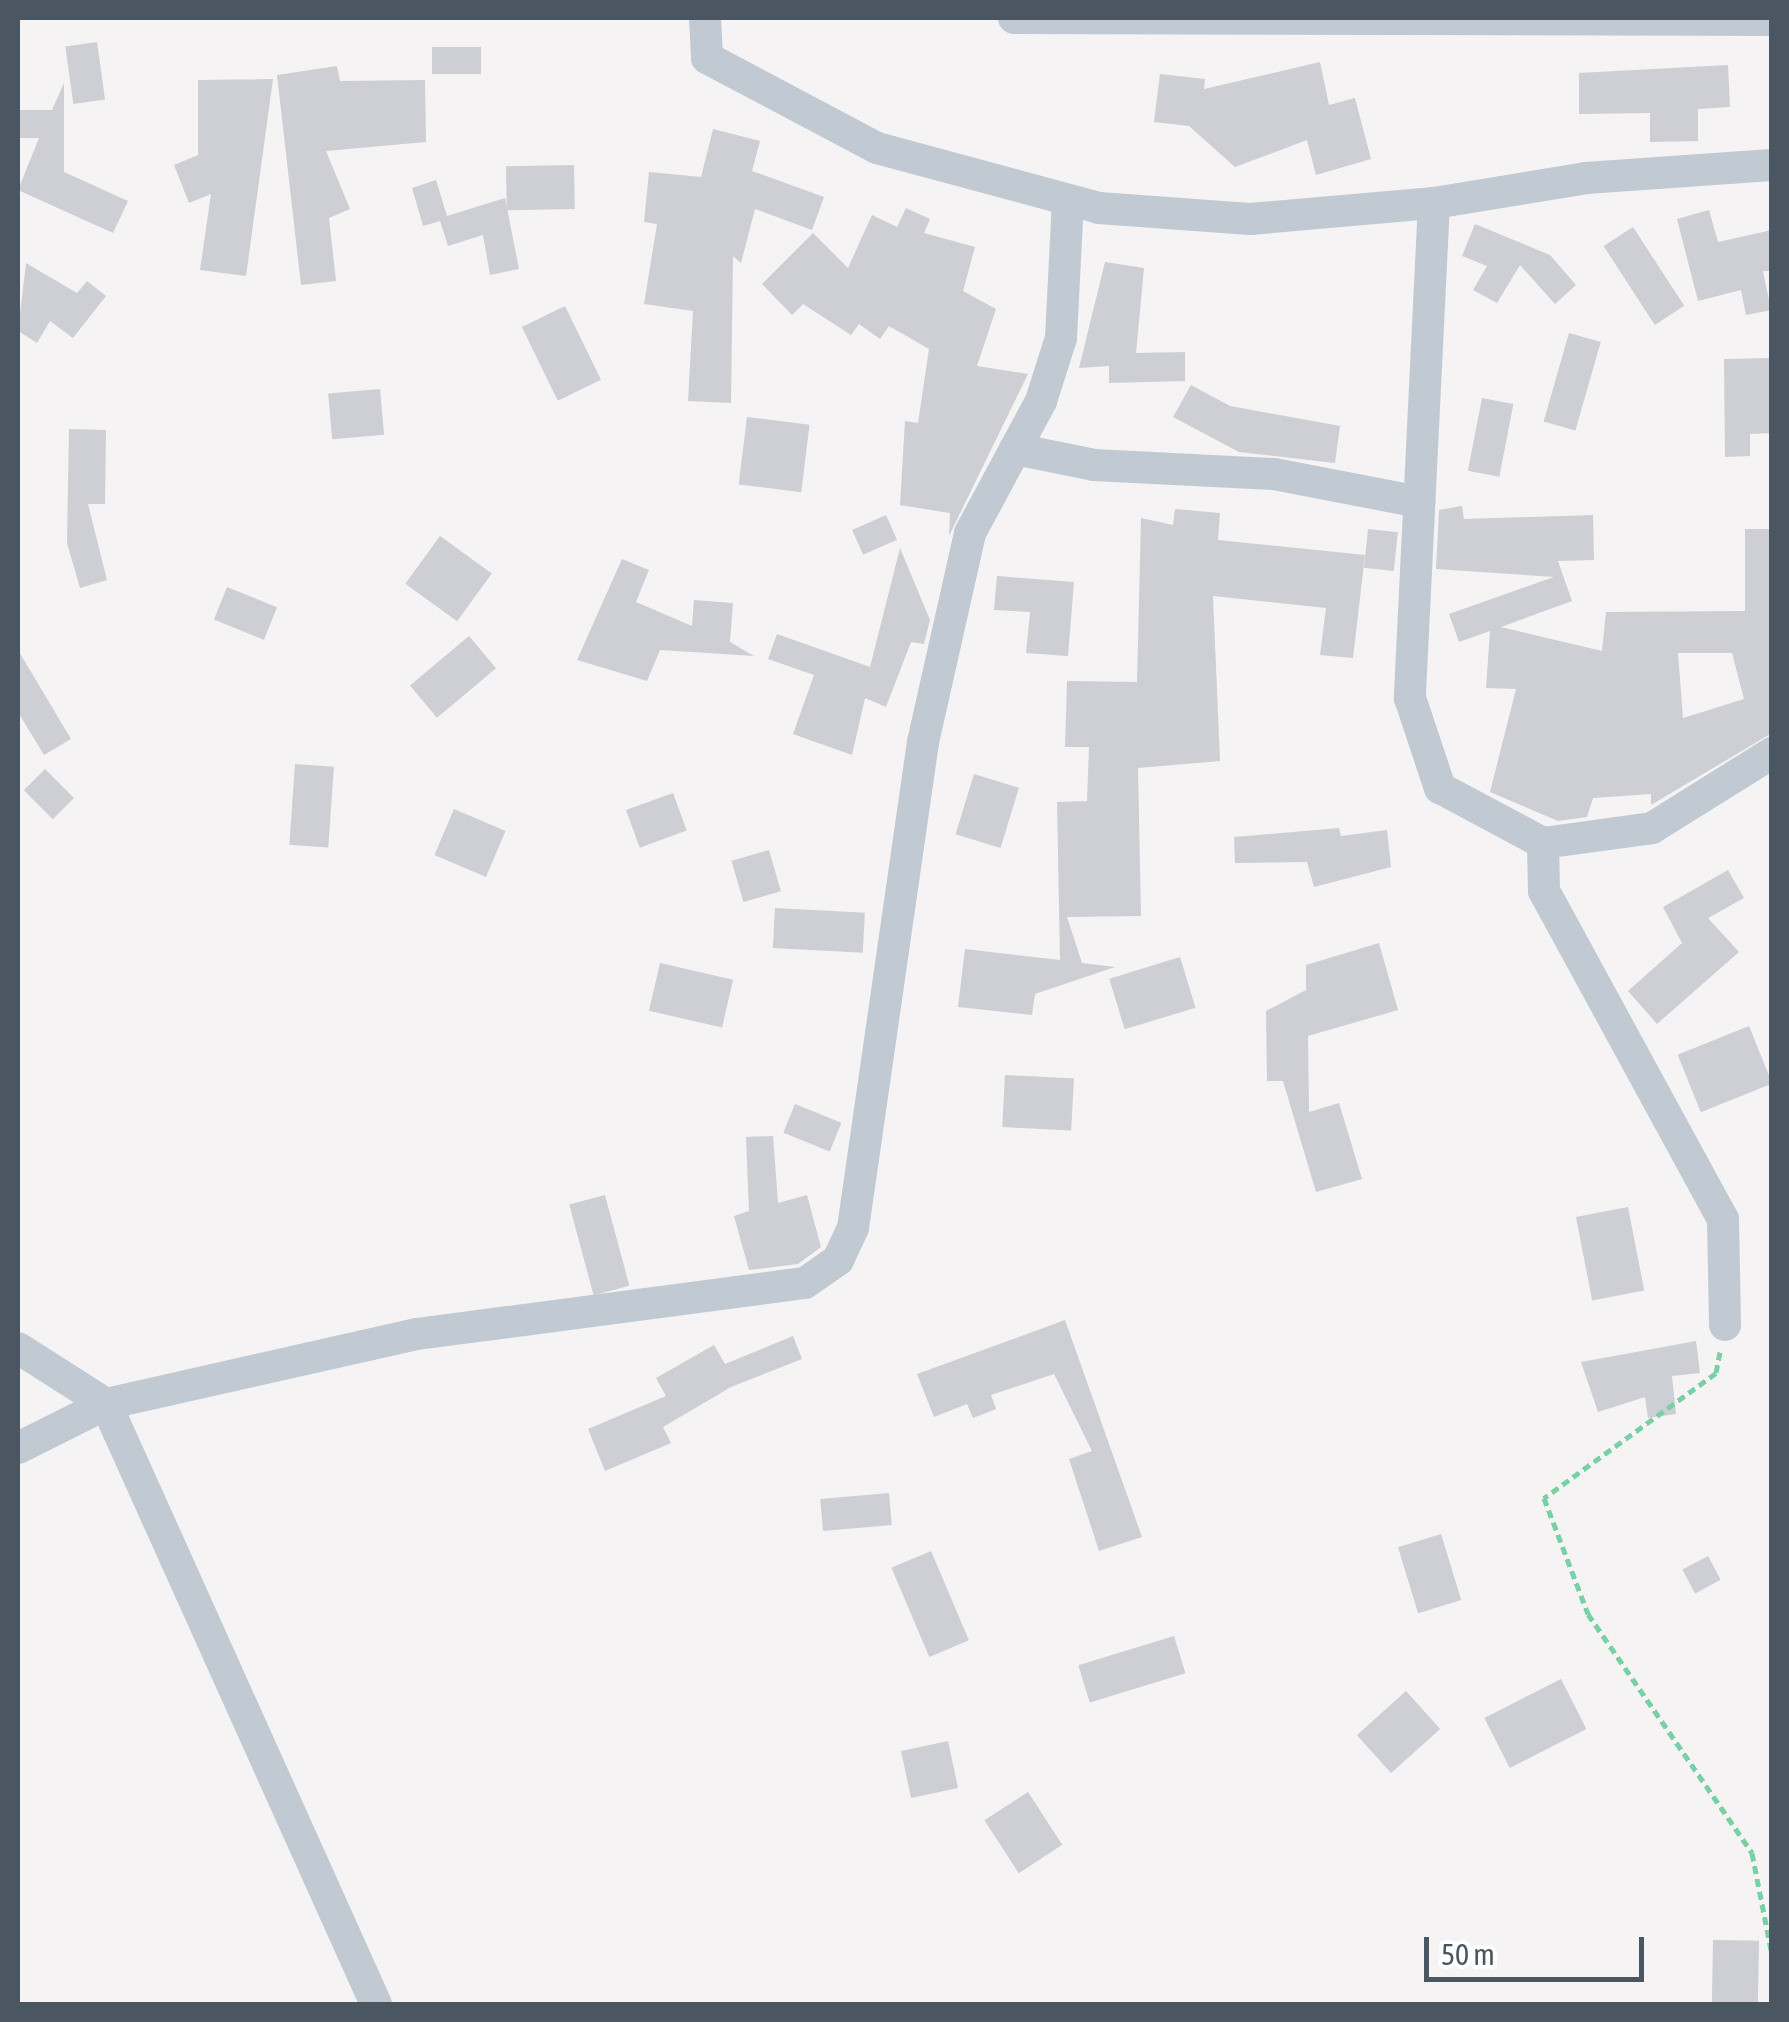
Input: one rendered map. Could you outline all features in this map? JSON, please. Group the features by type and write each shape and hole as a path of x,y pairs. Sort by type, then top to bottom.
{"street":[{"path":"704,18 707,58 877,148 1068,200 1250,219 1434,203 1586,178 1772,164"},
{"path":"1014,18 1772,20"},
{"path":"18,1448 106,1404 418,1334 805,1284 838,1260 853,1228 923,742 970,532 1014,449 1061,338 1068,200"},
{"path":"1434,203 1410,698 1440,788 1543,843 1652,828 1772,753"},
{"path":"1014,449 1094,465 1274,474 1420,502"},
{"path":"1543,843 1544,892 1724,1219 1725,1326"},
{"path":"18,1348 106,1404 376,2004"}],"path":[{"path":"1725,1326 1716,1373 1544,1498 1588,1614 1752,1852 1772,1954"}],"building":[{"path":"97,42 105,99 73,104 65,46"},
{"path":"432,47 481,47 481,74 432,74"},
{"path":"1320,62 1329,105 1355,98 1371,159 1316,175 1307,140 1235,167 1189,126 1154,122 1160,74 1205,79 1204,89"},
{"path":"1728,65 1730,107 1698,109 1698,141 1650,142 1650,113 1579,114 1579,73"},
{"path":"337,66 340,81 425,80 426,142 326,151 350,209 329,218 336,281 301,285 277,75"},
{"path":"273,79 246,276 200,270 211,194 189,203 174,165 198,155 198,80"},
{"path":"64,83 64,172 128,201 113,233 18,190 39,138 18,138 18,110 52,110"},
{"path":"713,129 760,141 752,171 824,197 812,230 755,209 741,263 733,256 731,403 688,401 693,311 644,304 657,224 644,222 649,172 701,177"},
{"path":"574,165 575,209 507,210 506,166"},
{"path":"436,180 447,216 505,198 519,269 490,275 483,235 448,246 440,221 423,226 412,188"},
{"path":"906,208 930,219 924,233 975,247 963,291 996,309 977,366 1028,374 949,536 950,513 900,505 905,421 918,423 929,349 889,326 880,339 859,324 851,335 803,304 792,315 762,284 813,233 848,268 872,215 897,227"},
{"path":"1709,210 1718,242 1772,230 1772,271 1763,271 1771,310 1746,315 1741,290 1698,301 1677,219"},
{"path":"1475,224 1550,255 1576,285 1555,304 1520,265 1497,303 1473,290 1487,266 1462,256"},
{"path":"1633,227 1684,306 1655,325 1604,246"},
{"path":"1105,262 1144,268 1136,353 1185,352 1185,381 1109,383 1109,366 1079,368"},
{"path":"26,263 77,293 87,281 106,296 73,338 50,321 37,343 18,331"},
{"path":"565,306 601,380 558,401 522,327"},
{"path":"1569,333 1601,342 1575,431 1544,421"},
{"path":"1772,358 1772,433 1750,434 1750,456 1725,457 1724,359"},
{"path":"1191,385 1230,406 1340,426 1335,463 1239,452 1173,417"},
{"path":"380,389 384,435 332,439 328,394"},
{"path":"1482,398 1513,404 1499,477 1468,471"},
{"path":"747,417 810,425 801,492 739,484"},
{"path":"69,429 106,430 105,504 88,504 107,580 80,588 67,543"},
{"path":"1462,506 1464,519 1593,515 1594,560 1558,561 1572,601 1501,627 1602,651 1606,612 1745,611 1745,529 1772,529 1772,733 1651,805 1651,794 1593,798 1587,817 1558,821 1490,792 1516,689 1486,688 1490,631 1459,642 1449,614 1554,577 1436,569 1439,510","holes":["1678,653 1732,653 1744,699 1683,718"]},
{"path":"1175,509 1220,513 1218,540 1365,555 1353,658 1320,655 1326,608 1213,596 1220,761 1138,768 1141,916 1067,917 1082,963 1115,967 1035,994 1032,1015 958,1007 965,949 1060,960 1057,802 1087,801 1089,747 1065,747 1067,681 1137,682 1141,518 1173,525"},
{"path":"886,515 897,540 863,555 852,530"},
{"path":"1368,529 1398,532 1394,571 1364,568"},
{"path":"440,536 492,574 457,621 405,584"},
{"path":"900,548 930,620 924,644 911,642 886,707 865,698 852,755 793,734 814,675 768,659 777,634 870,667"},
{"path":"622,559 649,570 636,602 692,626 694,600 733,603 730,642 754,656 660,650 647,681 577,660"},
{"path":"997,576 1074,582 1068,656 1026,653 1030,612 994,610"},
{"path":"227,587 277,607 264,640 214,619"},
{"path":"469,636 496,668 437,718 410,685"},
{"path":"18,650 71,739 44,755 18,712"},
{"path":"295,764 334,767 328,848 289,845"},
{"path":"45,769 74,798 53,819 24,790"},
{"path":"974,774 1019,788 1001,848 956,834"},
{"path":"673,793 687,831 640,848 626,810"},
{"path":"454,809 506,831 486,877 434,855"},
{"path":"1339,828 1341,836 1387,830 1391,867 1314,887 1307,862 1235,863 1234,837"},
{"path":"769,850 781,891 743,902 732,861"},
{"path":"1728,870 1744,898 1708,918 1739,952 1657,1024 1628,991 1682,943 1663,907"},
{"path":"775,908 865,913 863,953 773,948"},
{"path":"1379,943 1398,1010 1308,1036 1309,1112 1339,1103 1362,1179 1316,1192 1283,1081 1267,1081 1266,1011 1306,990 1306,965"},
{"path":"1180,957 1195,1008 1125,1029 1109,979"},
{"path":"660,963 733,980 722,1028 649,1011"},
{"path":"1749,1026 1772,1084 1701,1112 1678,1055"},
{"path":"1005,1075 1074,1079 1071,1131 1002,1127"},
{"path":"795,1104 841,1123 830,1151 783,1133"},
{"path":"773,1136 778,1203 807,1195 821,1247 798,1264 749,1270 734,1216 749,1211 746,1137"},
{"path":"605,1195 629,1286 594,1295 569,1205"},
{"path":"1628,1207 1644,1290 1592,1301 1576,1217"},
{"path":"1065,1320 1142,1537 1099,1551 1069,1459 1092,1451 1054,1374 991,1395 996,1409 973,1418 967,1404 934,1417 917,1374"},
{"path":"793,1336 802,1359 731,1387 663,1427 671,1443 605,1471 588,1429 666,1396 656,1378 714,1345 725,1364"},
{"path":"1696,1341 1700,1373 1672,1376 1676,1414 1648,1418 1645,1397 1598,1412 1581,1362"},
{"path":"889,1493 892,1525 823,1531 820,1499"},
{"path":"1441,1534 1461,1600 1418,1613 1398,1547"},
{"path":"931,1551 969,1640 929,1657 891,1568"},
{"path":"1708,1556 1721,1580 1695,1593 1682,1570"},
{"path":"1174,1636 1185,1673 1090,1703 1078,1665"},
{"path":"1561,1679 1586,1729 1510,1768 1484,1718"},
{"path":"1406,1691 1440,1729 1391,1773 1357,1735"},
{"path":"948,1741 958,1788 911,1798 901,1751"},
{"path":"1028,1792 1062,1845 1019,1873 984,1820"},
{"path":"1713,1940 1759,1941 1758,2004 1712,2004"}]}
